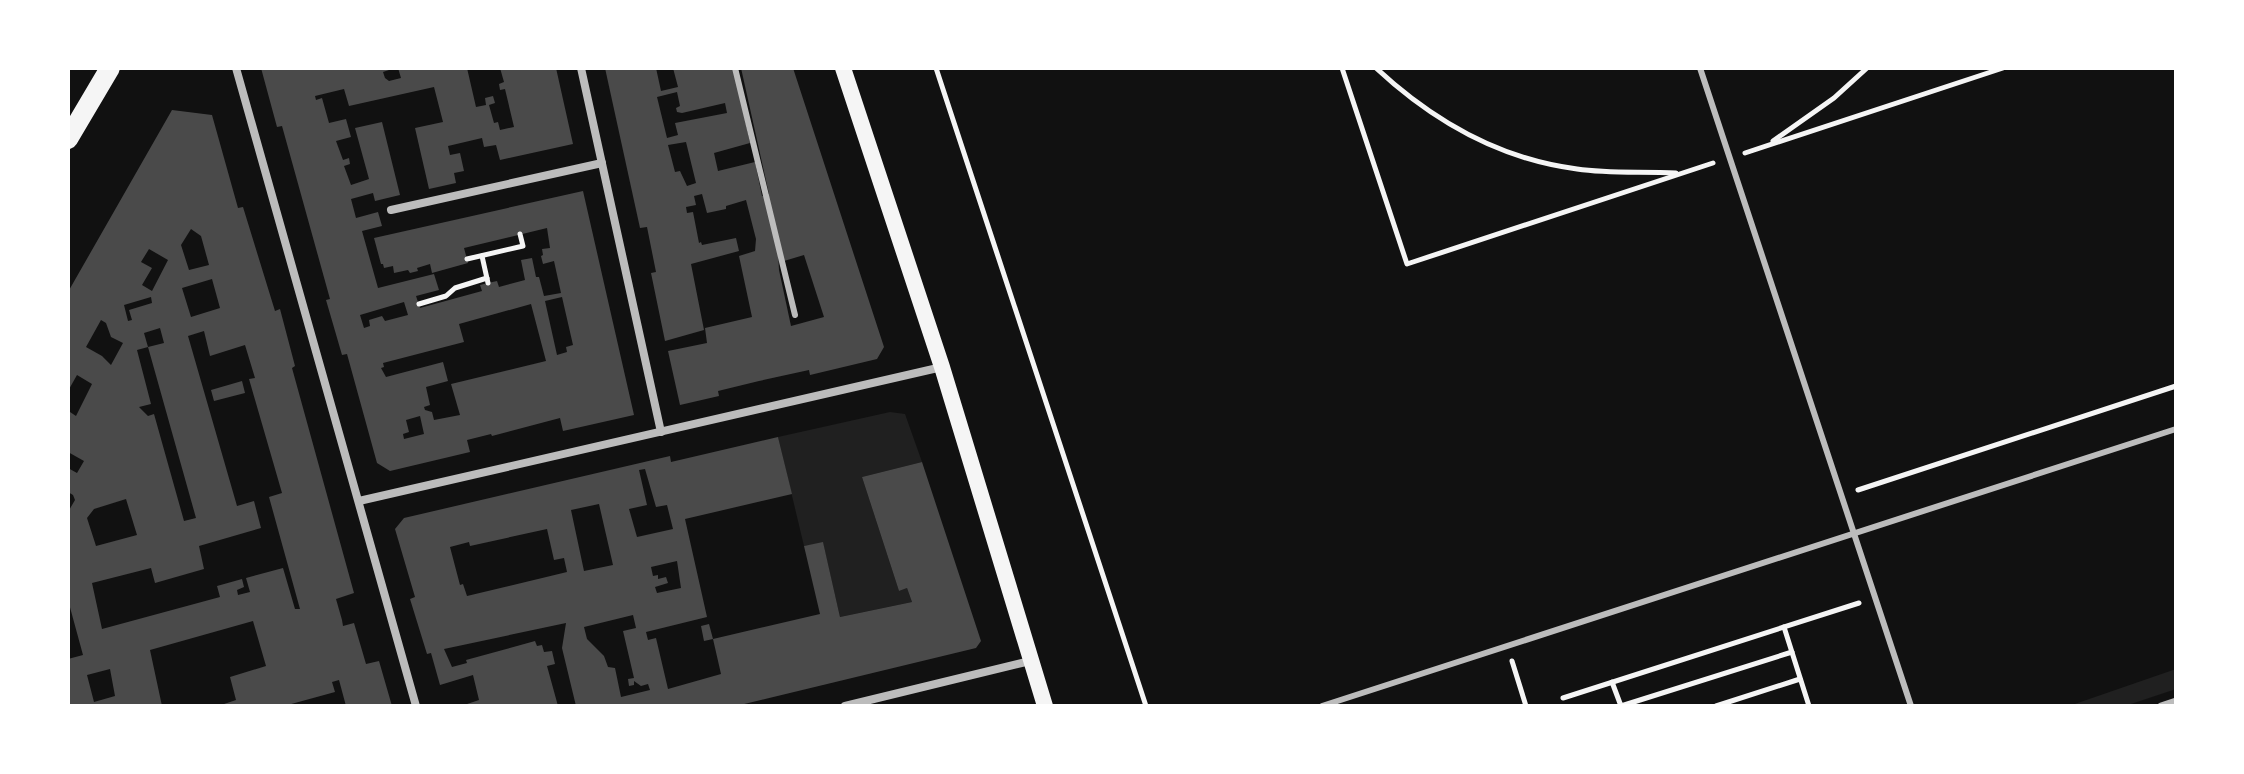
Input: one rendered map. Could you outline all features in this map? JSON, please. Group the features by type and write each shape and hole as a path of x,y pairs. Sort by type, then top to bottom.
{"main road":[{"path":"68,139 110,68"},
{"path":"843,68 942,367 1045,706"}],"street":[{"path":"236,68 416,706"},
{"path":"581,68 661,432"},
{"path":"391,210 602,163"},
{"path":"359,501 942,367"},
{"path":"845,706 1030,661"},
{"path":"2161,706 2176,701"}],"lane":[{"path":"735,68 795,315"},
{"path":"1700,68 1911,706"},
{"path":"1322,706 2176,429"}],"path":[{"path":"936,68 1146,706"},
{"path":"1342,68 1407,264 2003,68"},
{"path":"1376,68 1435,117 1502,150 1541,163 1577,169 1681,174"},
{"path":"1768,145 1834,98 1867,68"},
{"path":"467,259 523,246 520,234"},
{"path":"419,304 446,296 455,288 487,281 482,256"},
{"path":"1841,495 2176,386"},
{"path":"1563,698 1875,598"},
{"path":"1784,627 1808,706"},
{"path":"1507,646 1526,706"},
{"path":"1612,682 1621,706 1792,652"},
{"path":"1716,706 1800,679"}],"shaded area":[{"path":"890,412 905,414 922,462 862,477 899,591 907,588 912,602 840,617 823,543 804,546 778,437"},
{"path":"2176,669 2176,689 2125,706 2069,706"}],"building":[{"path":"261,68 395,68 383,72 389,81 401,78 398,68 467,68 476,107 486,105 485,98 493,96 495,103 489,105 494,123 498,122 500,130 514,127 505,89 500,90 499,84 504,82 500,68 556,68 573,144 500,160 496,145 484,147 482,138 448,146 450,155 460,153 464,171 454,173 456,183 429,189 415,128 443,122 434,87 349,106 344,89 315,96 316,100 322,98 329,123 346,119 351,137 336,141 343,160 349,158 350,164 344,166 351,185 369,179 355,128 382,122 400,195 375,201 373,193 351,199 356,218 378,212 382,226 362,231 378,288 434,274 439,290 416,296 420,308 482,291 480,285 497,281 499,287 525,280 521,260 532,258 544,296 561,293 554,261 543,264 541,256 542,249 550,248 547,228 464,248 468,263 432,273 430,264 410,273 408,270 394,273 393,266 384,268 374,238 583,191 634,415 563,431 560,418 467,440 470,452 390,471 377,463 347,354 342,355 326,300 330,299 282,126 277,127","holes":["562,297 573,345 566,347 567,352 557,355 545,301","404,302 408,315 385,321 382,316 369,320 370,326 364,328 360,315","531,304 546,361 451,384 460,415 434,420 432,412 424,407 430,405 426,387 448,381 443,362 386,377 381,368 384,367 383,363 464,342 459,324","420,416 424,434 404,439 403,434 409,432 406,420"]},
{"path":"605,68 656,68 661,91 678,87 673,68 734,68 750,143 714,153 718,171 755,162 762,196 769,194 741,68 793,68 884,347 877,359 810,375 809,370 759,381 718,391 719,396 680,405 668,351 707,343 705,328 752,317 739,256 755,251 756,239 746,200 707,213 702,194 694,196 696,205 686,207 687,213 693,212 699,243 736,238 739,251 691,264 704,330 665,341 651,273 656,272 647,227 640,228","holes":["677,92 680,106 676,108 677,112 725,103 727,113 675,123 678,135 667,138 657,97","686,142 696,183 687,186 680,171 675,172 668,145","778,252 784,261 804,255 824,317 791,326"]},
{"path":"172,110 212,115 238,208 243,207 275,311 280,309 295,366 292,368 354,593 336,599 343,626 354,623 366,664 379,661 392,706 346,706 339,680 332,682 335,692 284,706 218,706 236,700 230,677 266,666 253,621 150,650 162,706 68,706 68,659 83,655 68,600 68,512 75,500 68,492 68,468 77,473 84,461 68,452 68,416 70,412 76,416 92,384 77,375 68,391 68,292","holes":["191,229 201,236 209,265 189,270 181,245","149,249 168,260 152,291 142,285 152,268 141,262","212,279 220,308 191,317 182,288","151,297 152,303 129,310 132,320 128,321 124,305","101,320 106,323 111,337 123,343 111,365 86,347","160,328 164,343 148,347 144,333","204,331 210,356 245,345 255,378 249,379 282,493 269,497 300,609 295,609 283,568 246,578 250,592 238,595 237,590 244,587 242,579 217,586 220,597 102,629 92,583 151,568 155,583 204,569 199,546 261,528 254,501 237,506 188,336","148,347 196,518 184,521 154,414 148,416 139,407 151,404 137,350","126,499 137,535 96,546 87,518 94,509","110,669 115,696 94,702 87,675"]},
{"path":"242,381 245,393 214,401 211,390"},
{"path":"778,437 792,494 685,519 707,617 646,632 648,640 656,638 668,689 721,674 713,639 820,614 804,546 823,542 840,617 912,602 907,588 899,591 862,477 922,462 981,641 976,648 736,706 576,706 562,648 566,623 444,649 452,667 467,663 466,660 535,641 537,646 542,645 544,652 552,651 555,664 547,666 558,706 461,706 479,700 473,675 440,685 410,599 415,597 395,529 404,518 670,456 671,462","holes":["645,469 656,507 667,505 673,529 637,537 629,509 647,505 639,470","599,504 613,565 584,571 571,510","547,529 554,560 564,558 567,572 467,596 463,584 460,585 450,547 469,542 470,546","677,561 681,588 657,593 655,587 668,583 666,577 658,579 658,575 653,576 651,567","633,615 636,628 623,631 634,678 628,679 629,686 634,685 634,681 641,686 648,684 650,690 621,697 615,668 608,667 604,656 587,639 584,627"]},
{"path":"709,624 713,639 704,641 701,626"}]}
